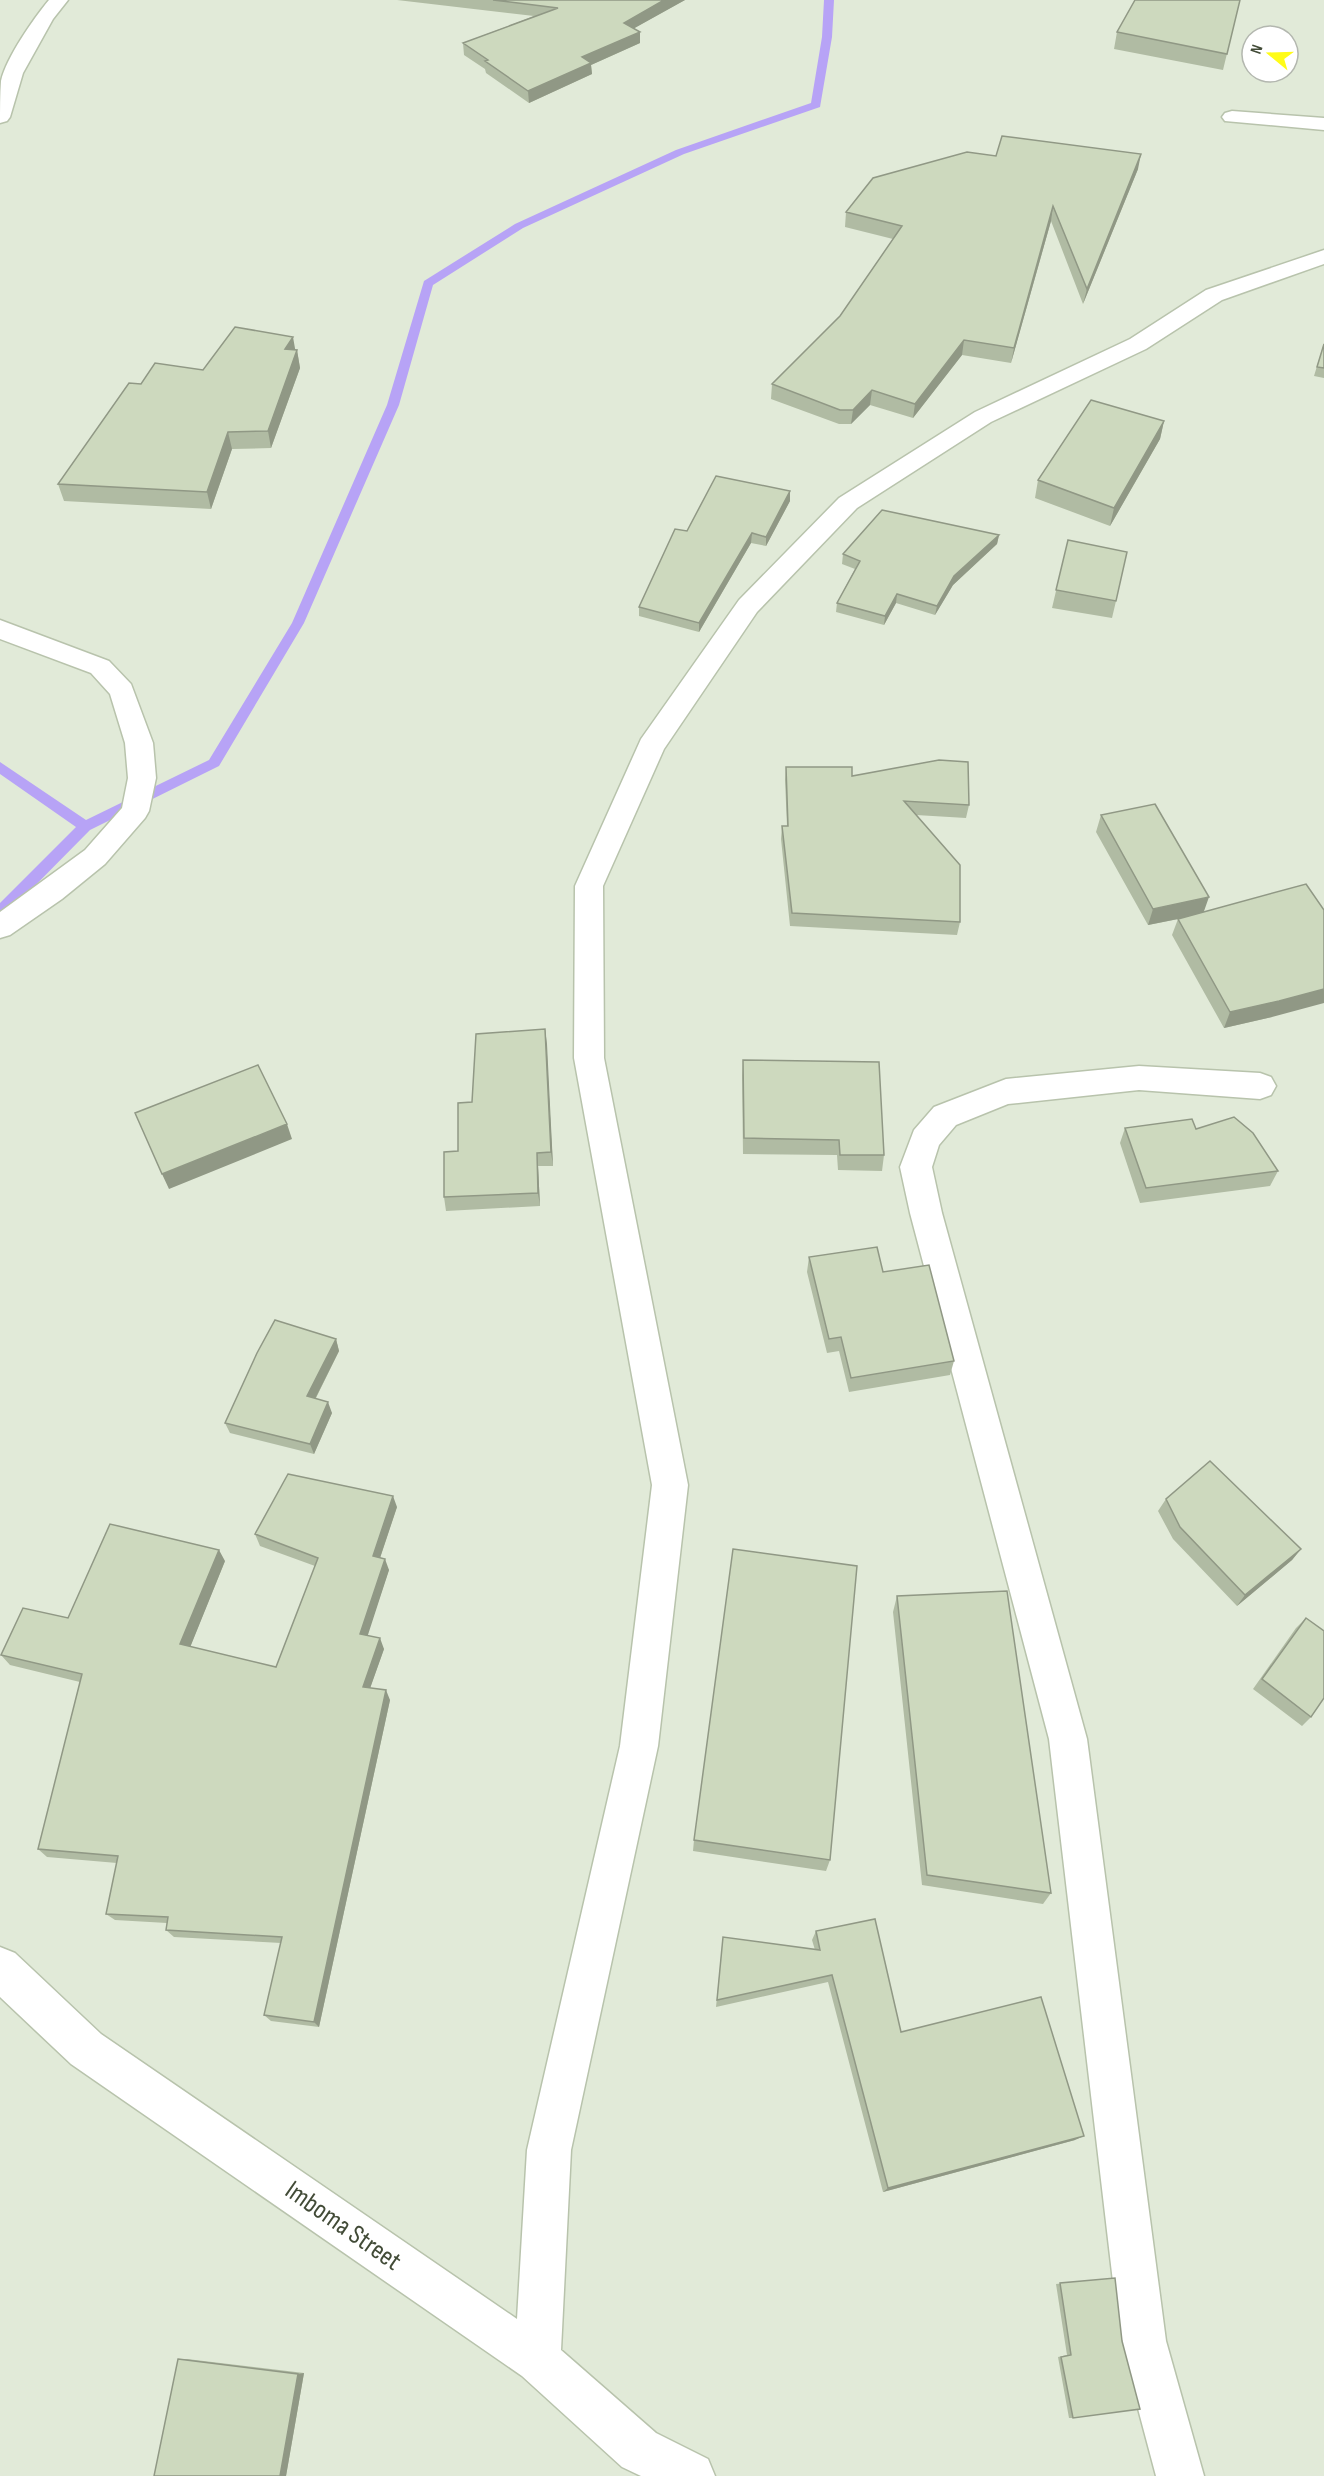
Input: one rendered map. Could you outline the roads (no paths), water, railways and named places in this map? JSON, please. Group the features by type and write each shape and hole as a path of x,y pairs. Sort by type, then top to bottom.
{"street":[{"path":"0,117 13,73 45,16 59,0"},
{"path":"1232,117 1324,124"},
{"path":"538,2360 549,2150 639,1746 670,1485 628,1277 589,1058 589,886 651,746 748,606 848,504 983,417 1138,344 1214,296 1324,257"},
{"path":"0,629 100,667 122,690 139,743 142,778 135,811 95,857 52,891 0,927"},
{"path":"1180,2476 1143,2341 1068,1739 929,1224 916,1167 925,1139 945,1116 1006,1092 1139,1078 1260,1086"},
{"name":"Imboma Street","path":"0,1968 86,2049 538,2360 635,2463 691,2476"}],"waterway":[{"path":"85,826 214,763 298,623 393,405 428,283 519,226 680,152 816,105 827,37 829,0"},
{"path":"0,767 85,826"},
{"path":"0,912 85,826"}]}
